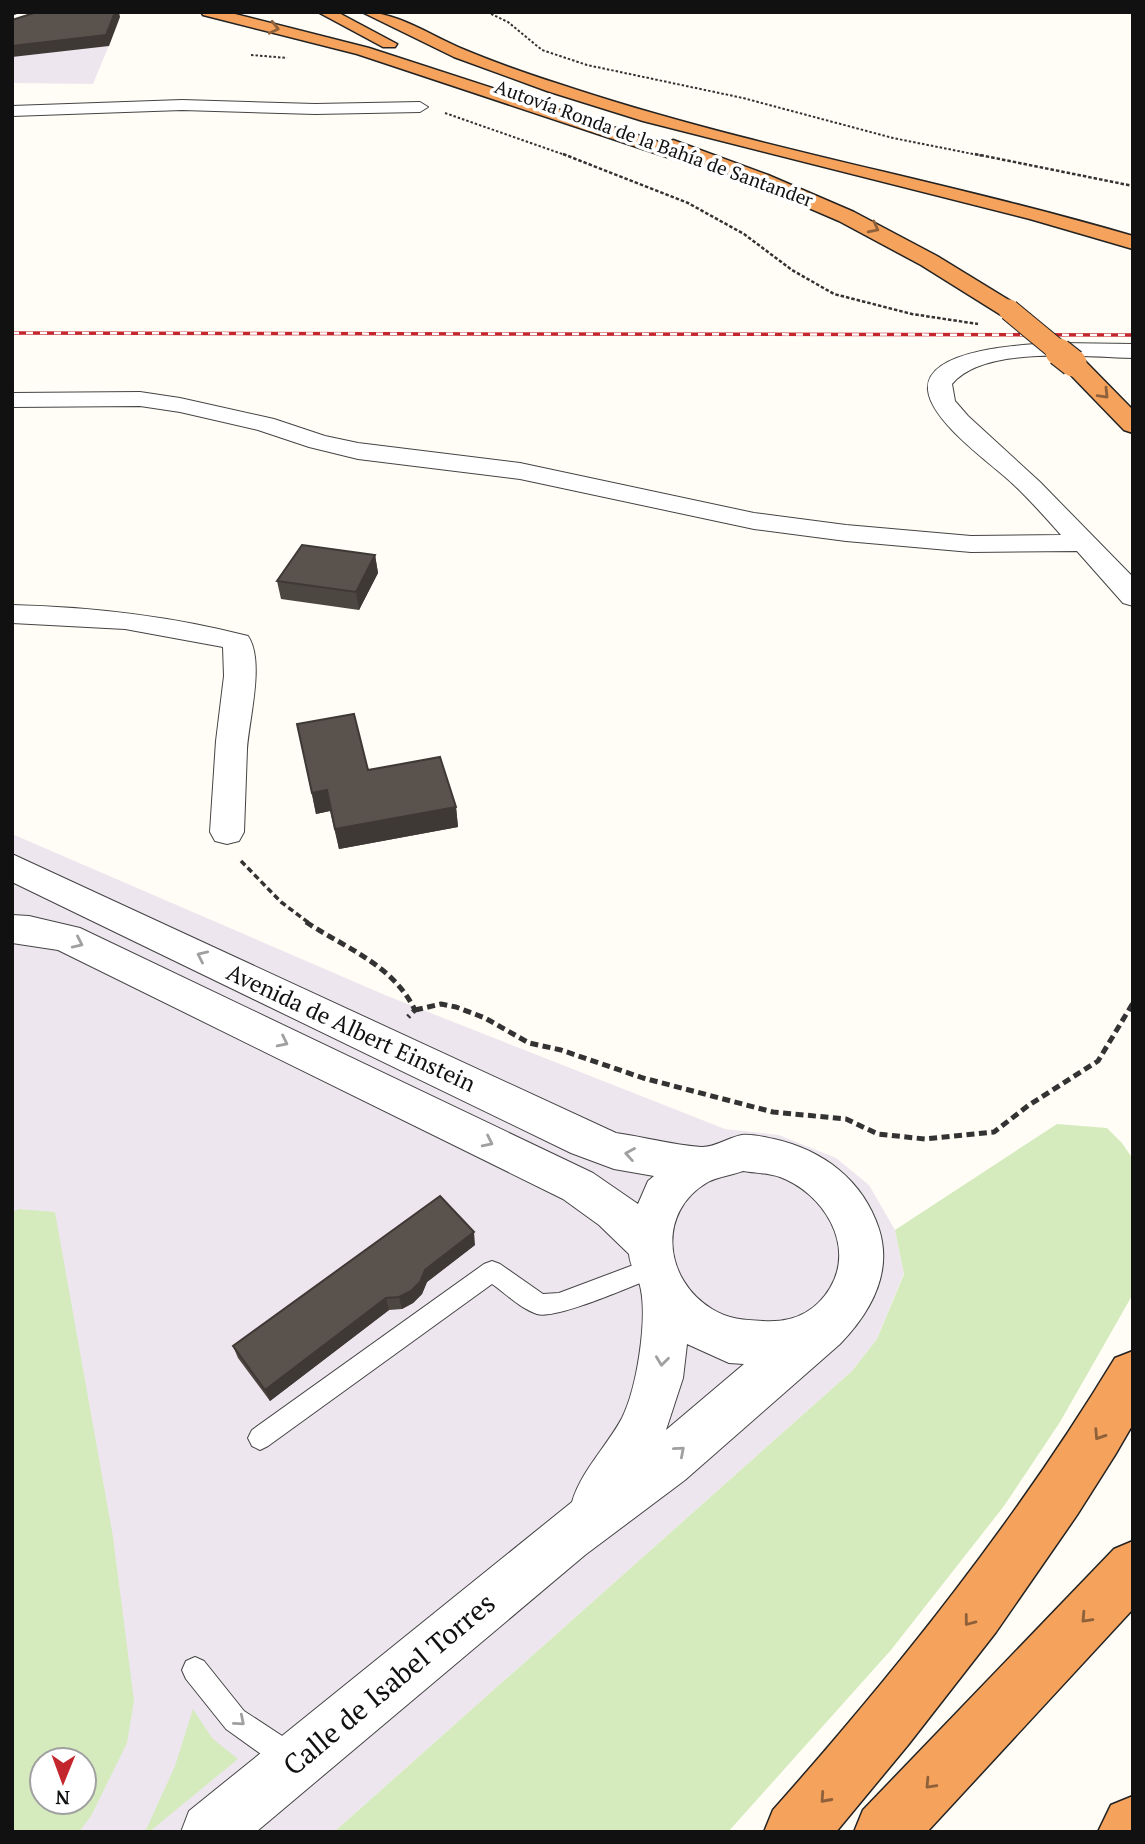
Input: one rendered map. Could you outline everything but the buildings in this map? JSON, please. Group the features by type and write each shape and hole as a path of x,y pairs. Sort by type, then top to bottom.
{"highway":[{"path":"208,12 338,44 812,199"},
{"name":"Autovía Ronda de la Bahía de Santander","path":"325,12 443,66 712,160 812,199 911,248 1009,310 1073,363 1133,425"},
{"name":"Autovía Ronda de la Bahía de Santander","path":"369,12 482,61 624,108 740,140 1016,208 1133,241"},
{"path":"395,12 514,61 645,103 1031,206 1133,241"},
{"path":"307,17 397,59 495,94"},
{"path":"459,35 514,61"},
{"path":"795,1832 862,1756 991,1592 1103,1429 1133,1375"},
{"path":"885,1832 1133,1568"},
{"path":"1129,1832 1133,1827"}],"street":[{"path":"12,111 182,105 315,109 419,107"},
{"path":"1133,351 1001,352 980,356 959,365 940,383 943,400 950,410 1021,477 1133,597"},
{"path":"12,400 140,399 180,405 265,424 318,442 358,451 520,471 782,525 971,544 1083,543"},
{"path":"12,614 70,615 195,630 237,642 241,686 233,726 227,832"},
{"name":"Avenida de Albert Einstein","path":"12,867 614,1151 698,1164"},
{"name":"Avenida de Albert Einstein","path":"12,929 38,931 67,938 578,1186 615,1211 655,1268"},
{"path":"743,1153 774,1157 800,1166 825,1183 841,1199 855,1222 862,1246 861,1273 854,1296 839,1316 818,1332 792,1342 763,1346 729,1340 706,1331 682,1314 655,1268 654,1209 670,1184 698,1164 743,1153"},
{"name":"Calle de Isabel Torres","path":"568,1537 619,1473 651,1409 663,1357 655,1268"},
{"name":"Calle de Isabel Torres","path":"210,1832 568,1537 667,1462 818,1332"}],"lane":[{"path":"260,1438 492,1271 540,1306 559,1303 655,1268"},
{"path":"195,1670 235,1720 295,1762"}],"path":[{"path":"487,12 508,22 542,50 576,62 743,98 892,138 1133,186"},
{"path":"419,107 456,116 576,159 688,204 744,234 792,270 834,294 912,314 986,324"},
{"path":"227,832 233,852 268,890 307,923 395,976 408,993 415,1010"},
{"path":"384,1043 415,1010 441,1004 485,1018 529,1043 561,1050 643,1078 773,1112 846,1119 878,1134 925,1139 994,1132 1029,1105 1098,1061 1133,1003"}],"shaded area":[{"path":"119,21 93,84 12,83 12,57 89,24"},
{"path":"12,834 385,995 725,1129 779,1135 836,1158 869,1185 895,1230 904,1273 877,1339 852,1371 334,1832 12,1832"}],"green space":[{"path":"1057,1124 1107,1128 1133,1159 1133,1294 1060,1422 1004,1506 891,1650 728,1832 334,1832 852,1371 877,1339 904,1274 895,1230"},
{"path":"19,1209 55,1212 113,1537 134,1701 127,1743 98,1802 98,1746 28,1746 28,1816 91,1816 79,1832 12,1832 12,1212"},
{"path":"193,1709 212,1738 238,1759 149,1832 145,1832 175,1766"}],"railway":[{"path":"12,333 1133,335"}]}
